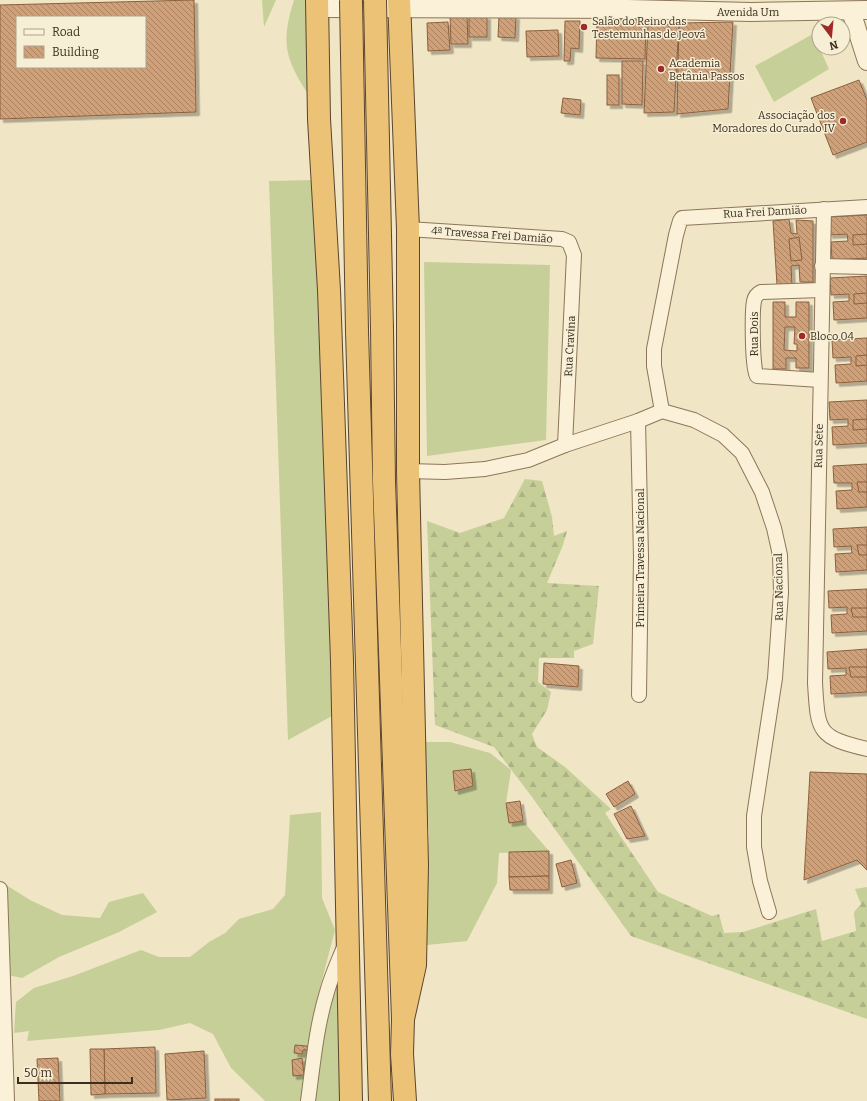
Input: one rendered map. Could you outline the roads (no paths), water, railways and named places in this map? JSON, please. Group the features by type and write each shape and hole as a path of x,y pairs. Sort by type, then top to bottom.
{"highway":[{"path":"351,0 357,331 380,1101"},
{"path":"375,0 384,481 403,1019 402,1054 405,1101"},
{"path":"317,4 319,119 329,290 342,661 351,1101"},
{"path":"399,4 408,229 408,471 417,865 417,926 415,965 403,1019"}],"street":[{"name":"Avenida Um","path":"317,4 628,4 752,12 859,11"},
{"path":"859,11 867,61"},
{"name":"Rua Frei Damião","path":"662,411 654,366 654,349 680,221 688,216 867,207"},
{"name":"Rua Sete","path":"824,209 815,683 817,715 820,728 828,735 850,745 867,749"},
{"name":"4ª Travessa Frei Damião","path":"408,229 562,240 569,242 572,247"},
{"name":"Rua Cravina","path":"565,445 574,255 572,247"},
{"path":"822,266 867,267"},
{"name":"Rua Dois","path":"820,380 757,376 754,367 753,315 754,301 758,293 822,290"},
{"path":"408,471 445,472 485,469 528,460 565,445 638,421 662,411"},
{"name":"Rua Nacional","path":"662,411 694,420 723,435 742,453 762,492 774,528 780,555 781,592 779,646 770,722 758,779 754,816 754,847 760,881 769,912"},
{"name":"Primeira Travessa Nacional","path":"638,421 641,556 639,695"},
{"path":"0,889 8,1101"},
{"path":"308,1101 315,1046 326,992 348,937"}],"place":[{"name":"Salão do Reino das Testemunhas de Jeová","path":"584,27"},
{"name":"Academia Betânia Passos","path":"661,69"},
{"name":"Associação dos Moradores do Curado IV","path":"843,121"},
{"name":"Bloco 04","path":"802,336"}]}
